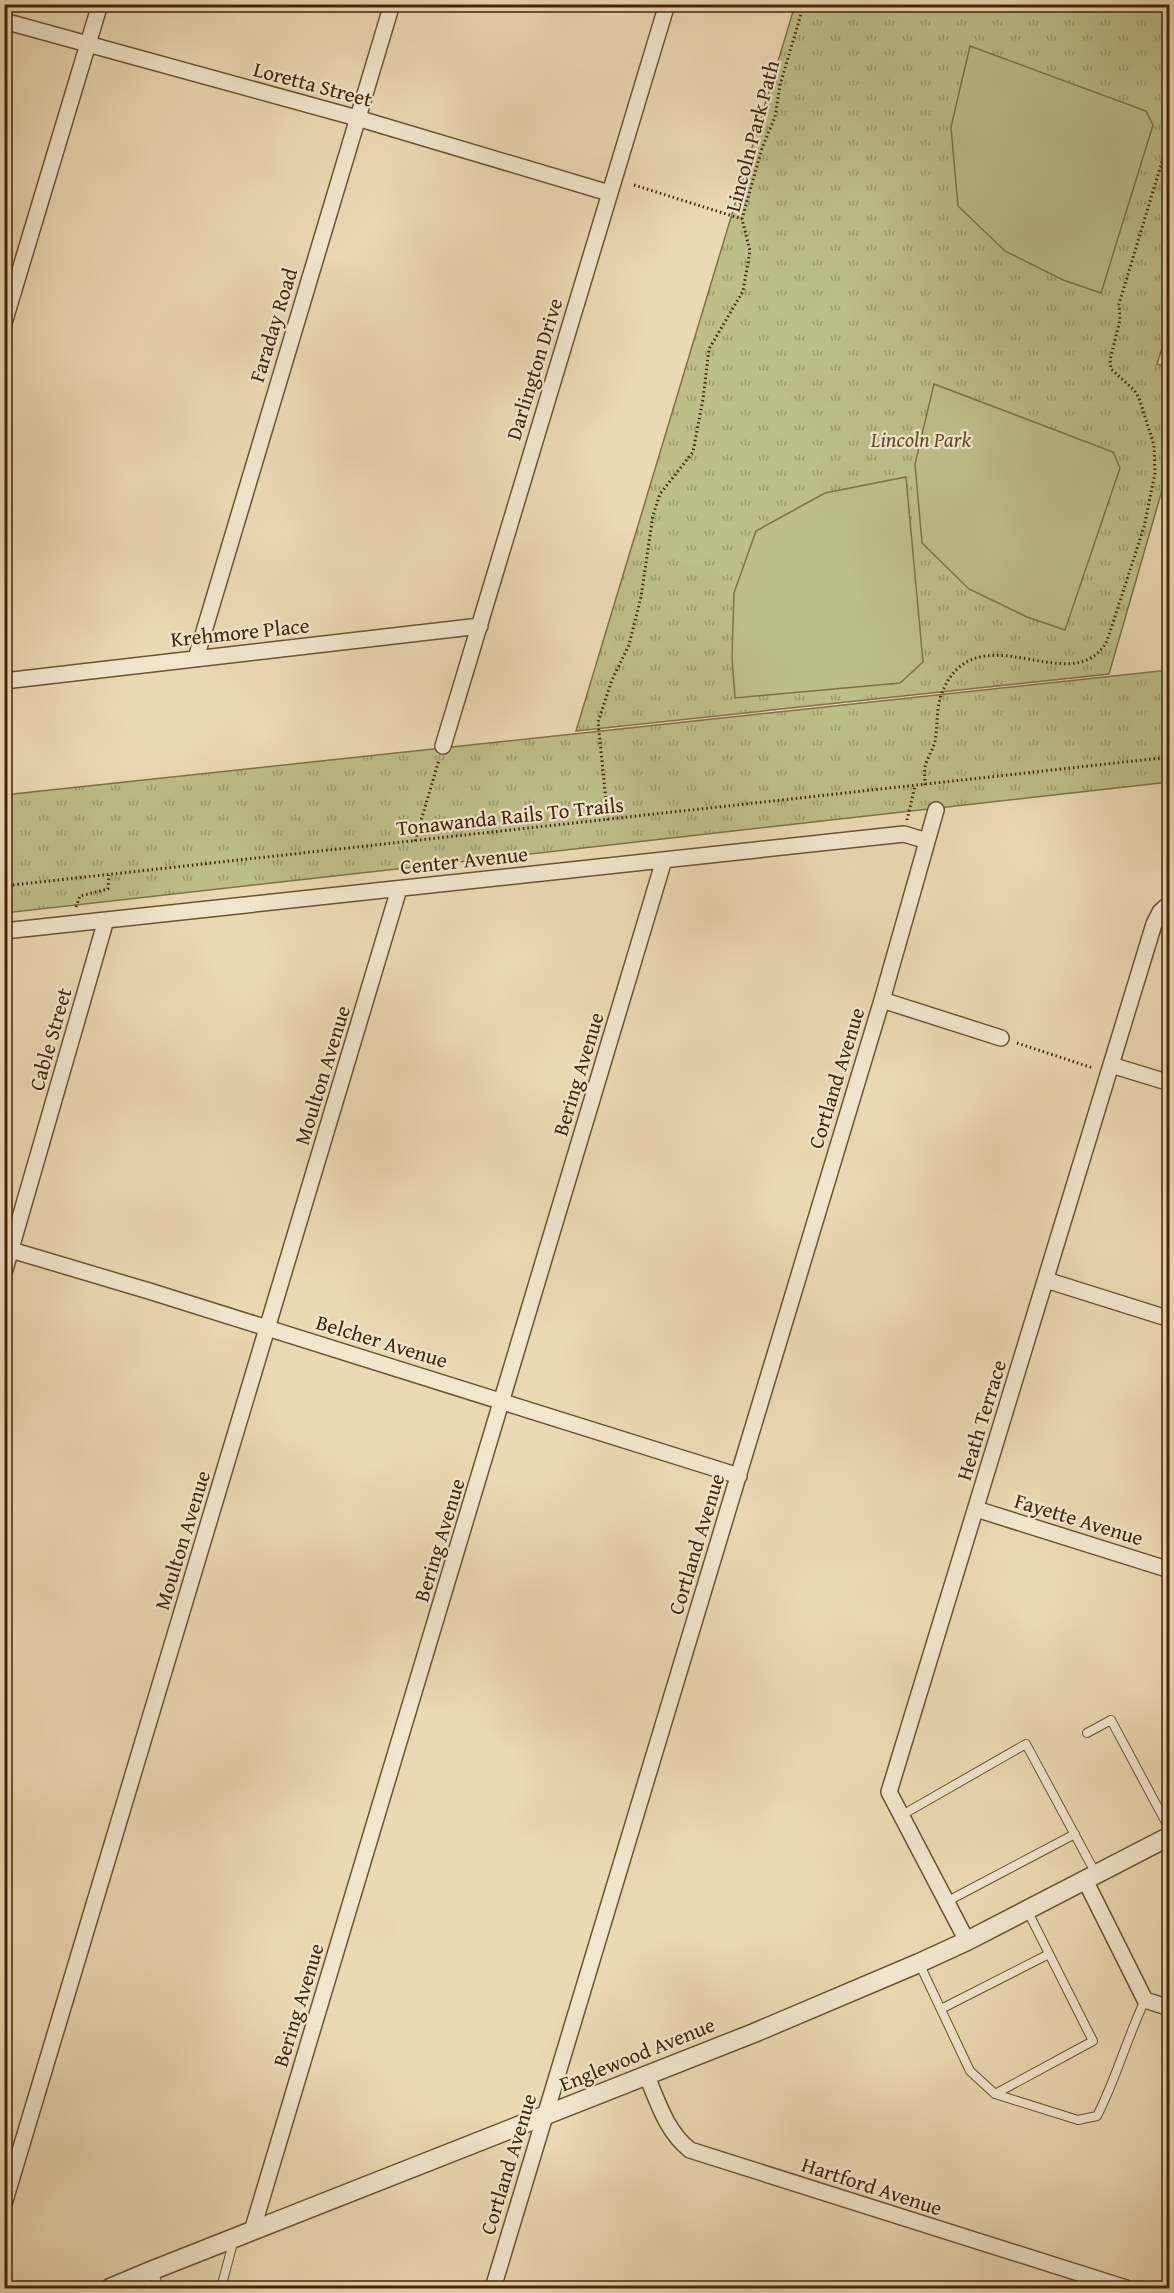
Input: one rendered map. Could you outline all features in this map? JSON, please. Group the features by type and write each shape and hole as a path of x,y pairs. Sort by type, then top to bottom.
{"street":[{"path":"4,323 100,4"},
{"name":"Faraday Road","path":"196,658 392,4"},
{"name":"Darlington Drive","path":"443,746 666,4"},
{"name":"Loretta Street","path":"4,21 357,118 609,193"},
{"name":"Krehmore Place","path":"4,681 480,626"},
{"name":"Cortland Avenue","path":"493,2289 882,1000 936,810"},
{"name":"Center Avenue","path":"4,931 904,834 927,841"},
{"name":"Bering Avenue","path":"252,2231 664,860"},
{"name":"Moulton Avenue","path":"4,2204 399,889"},
{"name":"Heath Terrace","path":"967,1941 889,1792 1154,924 1160,912 1170,903"},
{"name":"Cable Street","path":"4,1273 106,920"},
{"path":"882,1000 1001,1038"},
{"path":"1110,1069 1170,1083"},
{"name":"Belcher Avenue","path":"12,1250 739,1476"},
{"path":"1046,1280 1170,1319"},
{"name":"Fayette Avenue","path":"976,1509 1170,1570"},
{"name":"Englewood Avenue","path":"110,2289 754,2033 919,1963 967,1941 1170,1836"},
{"path":"1090,1877 1145,2000 1170,2008"},
{"name":"Hartford Avenue","path":"646,2074 672,2132 690,2150 1126,2289"}],"lane":[{"path":"1087,1732 1111,1720 1170,1830"},
{"path":"902,1815 1026,1744 1075,1834 1090,1877"},
{"path":"946,1902 1075,1834"},
{"path":"995,2094 1093,2042 1027,1910"},
{"path":"941,2009 1048,1954"},
{"path":"919,1963 970,2071 995,2094 1078,2120 1097,2116 1110,2091 1132,2028 1145,2000"},
{"path":"221,2289 234,2238"},
{"path":"153,2270 159,2289"}],"path":[{"name":"Lincoln Park Path","path":"608,820 598,722 612,680 629,645 641,597 653,515 660,494 693,452 704,399 709,350 743,291 750,251 742,219 762,148 775,117 780,85 804,4"},
{"path":"924,785 925,766 935,740 938,709 942,695 949,680 964,664 998,654 1055,664 1069,664 1096,656 1107,641 1144,526 1155,473 1154,444 1139,398 1134,390 1111,369 1110,360 1119,329 1119,304 1170,135"},
{"path":"634,185 742,219"},
{"path":"415,841 443,746"},
{"name":"Tonawanda Rails To Trails","path":"4,886 1170,757"},
{"path":"906,824 915,786"},
{"path":"77,914 77,901 80,896 108,889 109,875"},
{"path":"1001,1038 1110,1069"}],"green space":[{"name":"Lincoln Park","path":"795,5 1169,5 1170,323 1157,364 1169,368 1169,466 1109,674 576,731"},
{"path":"970,46 1146,111 1153,125 1101,293 1063,280 1005,251 958,206 951,127"},
{"path":"934,384 1113,452 1120,468 1065,630 1027,617 969,589 922,543 915,464"},
{"path":"906,477 923,662 900,683 735,698 732,658 734,593 756,531 825,493"},
{"path":"1169,670 1169,782 5,913 4,795"}]}
